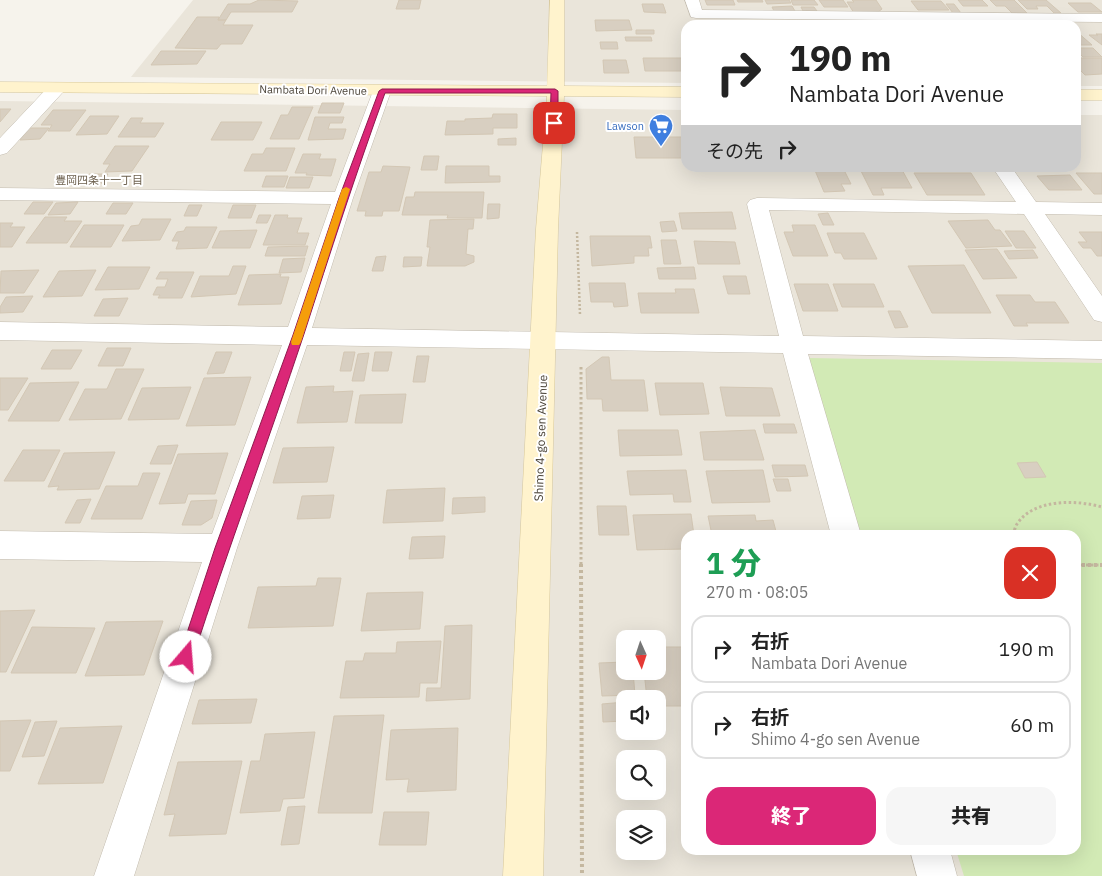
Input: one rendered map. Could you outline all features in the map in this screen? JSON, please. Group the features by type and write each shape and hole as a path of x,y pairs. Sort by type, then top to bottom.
{"street":[{"name":"Shimo 4-go sen Avenue","path":"523,876 555,91 557,0"},
{"path":"692,0 696,14 905,20 1102,18"},
{"path":"891,0 905,20"},
{"name":"Nambata Dori Avenue","path":"0,87 681,92"},
{"path":"0,149 57,88"},
{"path":"114,876 222,548 382,91"},
{"path":"1081,95 1102,95"},
{"path":"1006,172 1102,314"},
{"path":"0,194 343,198"},
{"path":"845,530 793,344 757,204 1102,209"},
{"path":"0,331 1102,350"},
{"path":"0,545 222,548"},
{"path":"931,855 937,876"}],"path":[{"path":"577,224 581,341 582,876"},
{"path":"1015,530 1017,523 1048,504 1092,503 1102,507"},
{"path":"1081,565 1102,565"}],"shaded area":[{"path":"193,0 1102,0 1102,86 1081,86 1081,20 681,20 681,83 131,77"},
{"path":"0,101 681,110 681,172 1081,172 1081,115 1102,115 1102,876 0,876"}],"green space":[{"path":"808,358 1102,363 1102,876 964,876 958,855 1081,855 1081,530 860,530"}],"building":[{"path":"259,0 298,1 292,12 231,12 226,20 218,20 228,4 250,4"},
{"path":"399,0 421,0 419,9 396,9"},
{"path":"705,0 733,0 735,5 707,5"},
{"path":"737,0 762,0 763,2 738,2"},
{"path":"765,0 789,0 791,3 767,4"},
{"path":"791,0 814,0 818,5 793,5"},
{"path":"819,0 843,0 848,7 824,7"},
{"path":"852,0 876,0 882,9 878,12 854,13 847,2 854,2"},
{"path":"958,0 982,0 988,6 963,6"},
{"path":"990,0 1014,0 1027,13 1012,13 1005,6 996,6"},
{"path":"1018,0 1046,0 1061,13 1054,13 1047,6 1036,6 1038,9 1027,9"},
{"path":"911,1 941,1 949,10 918,10"},
{"path":"1068,3 1091,3 1102,12 1078,12"},
{"path":"642,4 663,4 666,13 644,12"},
{"path":"946,4 954,4 961,13 953,13"},
{"path":"792,6 795,11 774,11 772,7"},
{"path":"801,7 814,7 817,11 803,11"},
{"path":"197,17 219,17 218,20 226,20 223,25 253,25 242,44 221,44 217,49 175,48"},
{"path":"595,20 629,20 632,30 596,31"},
{"path":"636,30 654,30 654,34 636,34"},
{"path":"1096,34 1102,34 1102,45 1089,35 1098,35"},
{"path":"1081,35 1092,45 1081,45"},
{"path":"625,37 651,37 652,41 626,41"},
{"path":"600,42 617,42 618,49 601,49"},
{"path":"1081,48 1093,48 1102,57 1083,57 1081,55"},
{"path":"161,51 206,51 197,64 151,65"},
{"path":"643,58 681,58 681,71 645,71"},
{"path":"1081,58 1102,58 1102,74 1085,75 1081,71"},
{"path":"603,60 626,60 629,73 604,73"},
{"path":"322,103 344,103 340,113 318,113"},
{"path":"292,107 313,107 299,139 270,139 281,115 288,115"},
{"path":"0,109 11,109 0,122"},
{"path":"53,110 86,110 70,131 48,131 52,125 41,125"},
{"path":"493,114 517,114 517,128 493,128 493,134 445,135 447,121 492,118"},
{"path":"90,116 119,116 107,134 76,135"},
{"path":"315,117 344,117 342,123 330,123 328,129 346,129 343,139 308,140"},
{"path":"131,118 143,118 140,123 164,123 155,137 118,137"},
{"path":"221,122 262,122 253,140 211,140"},
{"path":"29,128 49,128 40,139 20,140"},
{"name":"Lawson","path":"634,137 681,137 681,158 636,158"},
{"path":"516,138 516,145 498,145 498,139"},
{"path":"115,146 149,146 132,171 105,172 110,164 103,164"},
{"path":"266,148 295,148 286,171 244,171 252,154 263,154"},
{"path":"303,154 321,154 319,159 336,159 331,176 295,173"},
{"path":"424,156 439,156 437,170 421,170"},
{"path":"383,166 410,167 399,211 383,211 382,216 365,216 366,211 357,211 369,172 381,172"},
{"path":"446,166 489,166 489,176 500,176 500,182 445,183"},
{"path":"816,172 845,172 851,184 841,184 845,191 824,192"},
{"path":"862,172 903,172 912,188 881,188 884,195 873,195"},
{"path":"914,173 971,173 985,195 927,195"},
{"path":"1076,173 1102,173 1102,194 1094,194"},
{"path":"89,174 108,174 100,185 80,185"},
{"path":"1070,175 1082,190 1049,190 1037,176"},
{"path":"266,176 288,176 284,187 262,187"},
{"path":"290,177 313,177 309,188 286,188"},
{"path":"415,192 484,192 482,218 447,218 448,215 402,215 406,197 414,197"},
{"path":"33,202 53,202 44,214 24,214"},
{"path":"78,202 70,214 48,215 56,203"},
{"path":"113,203 133,203 126,214 106,214"},
{"path":"488,204 500,204 499,218 487,219"},
{"path":"189,205 202,205 197,216 184,216"},
{"path":"233,205 256,205 251,218 228,218"},
{"path":"732,212 736,229 682,229 679,213"},
{"path":"828,213 834,225 823,225 818,214"},
{"path":"259,215 271,215 267,223 256,223"},
{"path":"275,215 288,215 287,218 302,218 297,233 309,233 305,245 263,245"},
{"path":"45,217 67,217 64,221 82,221 67,243 26,243"},
{"path":"142,219 171,219 160,240 122,241 131,226 139,225"},
{"path":"474,219 473,229 468,229 466,254 474,256 474,262 465,266 427,266 430,247 427,247 430,220"},
{"path":"988,220 995,230 1000,230 1012,246 966,248 948,221"},
{"path":"674,221 677,231 662,232 660,222"},
{"path":"0,223 13,223 10,227 25,227 12,247 0,247"},
{"path":"84,225 124,225 111,247 70,247"},
{"path":"792,225 815,225 828,256 793,256 784,232 794,232"},
{"path":"186,227 217,227 207,248 176,249 179,241 172,241 177,232 184,231"},
{"path":"257,230 250,248 212,248 220,231"},
{"path":"1005,231 1024,231 1036,248 1016,248"},
{"path":"1079,232 1102,232 1102,256 1097,256 1091,248 1083,248 1078,242 1087,242"},
{"path":"827,233 864,233 877,259 844,259 841,253 835,253"},
{"path":"590,236 650,236 652,248 648,248 649,256 634,256 634,263 592,266"},
{"path":"661,240 676,240 681,264 664,264"},
{"path":"694,241 735,242 740,264 698,264"},
{"path":"308,246 305,256 265,256 268,247"},
{"path":"997,249 1017,278 983,279 965,250"},
{"path":"1033,250 1038,258 1009,259 1004,251"},
{"path":"386,256 383,271 372,271 376,257"},
{"path":"404,257 422,257 421,266 403,267"},
{"path":"305,258 301,272 279,273 283,259"},
{"path":"964,265 991,313 932,313 908,266"},
{"path":"233,266 246,266 236,294 191,297 200,276 229,276"},
{"path":"108,267 150,267 139,289 95,290"},
{"path":"694,267 696,279 659,279 657,268"},
{"path":"39,270 24,293 0,293 1,271"},
{"path":"96,270 82,296 43,297 59,271"},
{"path":"160,272 194,272 182,298 158,298 160,295 153,295 157,287 165,287 168,279 156,279"},
{"path":"281,274 280,277 289,277 281,304 238,305 249,275"},
{"path":"723,276 746,276 750,294 728,294"},
{"path":"589,283 625,283 628,306 614,307 613,302 591,302"},
{"path":"794,284 828,284 838,311 803,311"},
{"path":"833,284 874,284 884,307 842,307"},
{"path":"675,289 694,289 699,313 641,313 638,293 676,293"},
{"path":"996,295 1030,295 1035,302 1055,302 1069,323 1026,323 1028,326 1014,326"},
{"path":"33,296 23,312 0,313 0,307 6,297"},
{"path":"128,298 119,316 94,316 103,299"},
{"path":"888,311 900,311 908,327 895,328"},
{"path":"107,348 131,348 123,366 98,366"},
{"path":"52,350 82,350 71,369 41,369"},
{"path":"216,352 232,352 224,373 207,374"},
{"path":"344,352 355,352 351,371 340,371"},
{"path":"375,352 392,352 388,371 372,371"},
{"path":"369,353 364,381 352,381 358,354"},
{"path":"417,356 429,356 425,382 413,382"},
{"path":"602,357 609,357 611,380 644,380 648,411 603,411 602,399 587,399 586,369"},
{"path":"116,369 144,369 121,419 69,420 85,389 107,389"},
{"path":"251,377 235,425 186,426 204,378"},
{"path":"0,378 28,378 8,410 0,410"},
{"path":"79,382 59,421 8,421 30,383"},
{"path":"655,383 703,383 709,414 660,415"},
{"path":"334,386 333,392 353,391 347,422 297,423 306,387"},
{"path":"191,387 179,419 128,420 142,388"},
{"path":"720,387 772,388 780,416 726,416"},
{"path":"406,394 402,423 355,423 360,395"},
{"path":"763,424 794,424 797,433 765,433"},
{"path":"618,430 678,430 682,455 620,456"},
{"path":"755,430 764,460 704,460 700,432"},
{"path":"178,445 171,464 150,464 158,446"},
{"path":"334,447 327,482 273,483 283,448"},
{"path":"23,450 60,450 44,481 4,481"},
{"path":"115,452 99,489 57,490 59,486 48,487 64,453"},
{"path":"228,453 215,494 188,494 185,503 159,504 178,454"},
{"path":"1037,462 1046,477 1025,478 1017,463"},
{"path":"772,465 805,465 808,476 775,477"},
{"path":"686,470 691,502 674,502 673,494 630,495 627,471"},
{"path":"763,470 770,502 712,503 706,471"},
{"path":"143,473 160,473 142,519 91,519 106,486 138,486"},
{"path":"773,479 788,479 791,491 777,491"},
{"path":"445,488 443,521 383,523 387,490"},
{"path":"334,495 330,518 297,519 302,496"},
{"path":"485,497 485,512 452,514 453,498"},
{"path":"91,499 80,523 65,523 77,500"},
{"path":"217,500 212,518 201,525 182,525 191,501"},
{"path":"597,506 626,506 629,535 599,535"},
{"path":"691,514 693,530 681,530 681,549 637,550 633,515"},
{"path":"755,515 756,521 773,520 776,530 711,530 708,516"},
{"path":"445,536 443,558 409,559 412,537"},
{"path":"318,578 341,578 333,626 248,628 258,587 316,586"},
{"path":"423,592 420,629 361,631 367,593"},
{"path":"35,610 6,672 0,672 0,611"},
{"path":"163,621 144,675 85,676 106,622"},
{"path":"472,625 470,699 426,701 427,688 441,688 445,626"},
{"path":"32,627 95,628 76,673 11,673"},
{"path":"441,641 437,683 420,683 419,697 340,698 346,661 363,661 365,653 396,653 397,642"},
{"path":"666,647 681,647 681,706 666,706 666,690 646,690 645,680 666,680"},
{"path":"616,662 616,680 634,680 635,690 616,690 616,696 602,696 599,663"},
{"path":"257,699 251,723 192,724 199,700"},
{"path":"616,703 616,721 603,722 602,704"},
{"path":"384,715 372,813 318,813 334,716"},
{"path":"31,720 10,771 0,771 0,721"},
{"path":"57,721 44,756 22,757 35,722"},
{"path":"122,726 103,783 38,784 60,728"},
{"path":"458,728 456,790 407,792 409,779 386,780 391,730"},
{"path":"315,732 304,798 283,799 280,811 240,813 251,761 260,761 265,734"},
{"path":"242,761 226,834 169,836 175,814 164,815 178,762"},
{"path":"305,806 299,844 281,845 288,807"},
{"path":"384,812 429,812 426,845 379,845"}],"slow traffic":[{"path":"296,342 346,189"}],"place":[{"name":"Lawson","path":"661,147"}],"district":[{"name":"豊岡四条十一丁目","path":"99,180"}],"route":[{"path":"186,657 222,548 298,335 343,198 382,91 555,91 554,123"}]}
